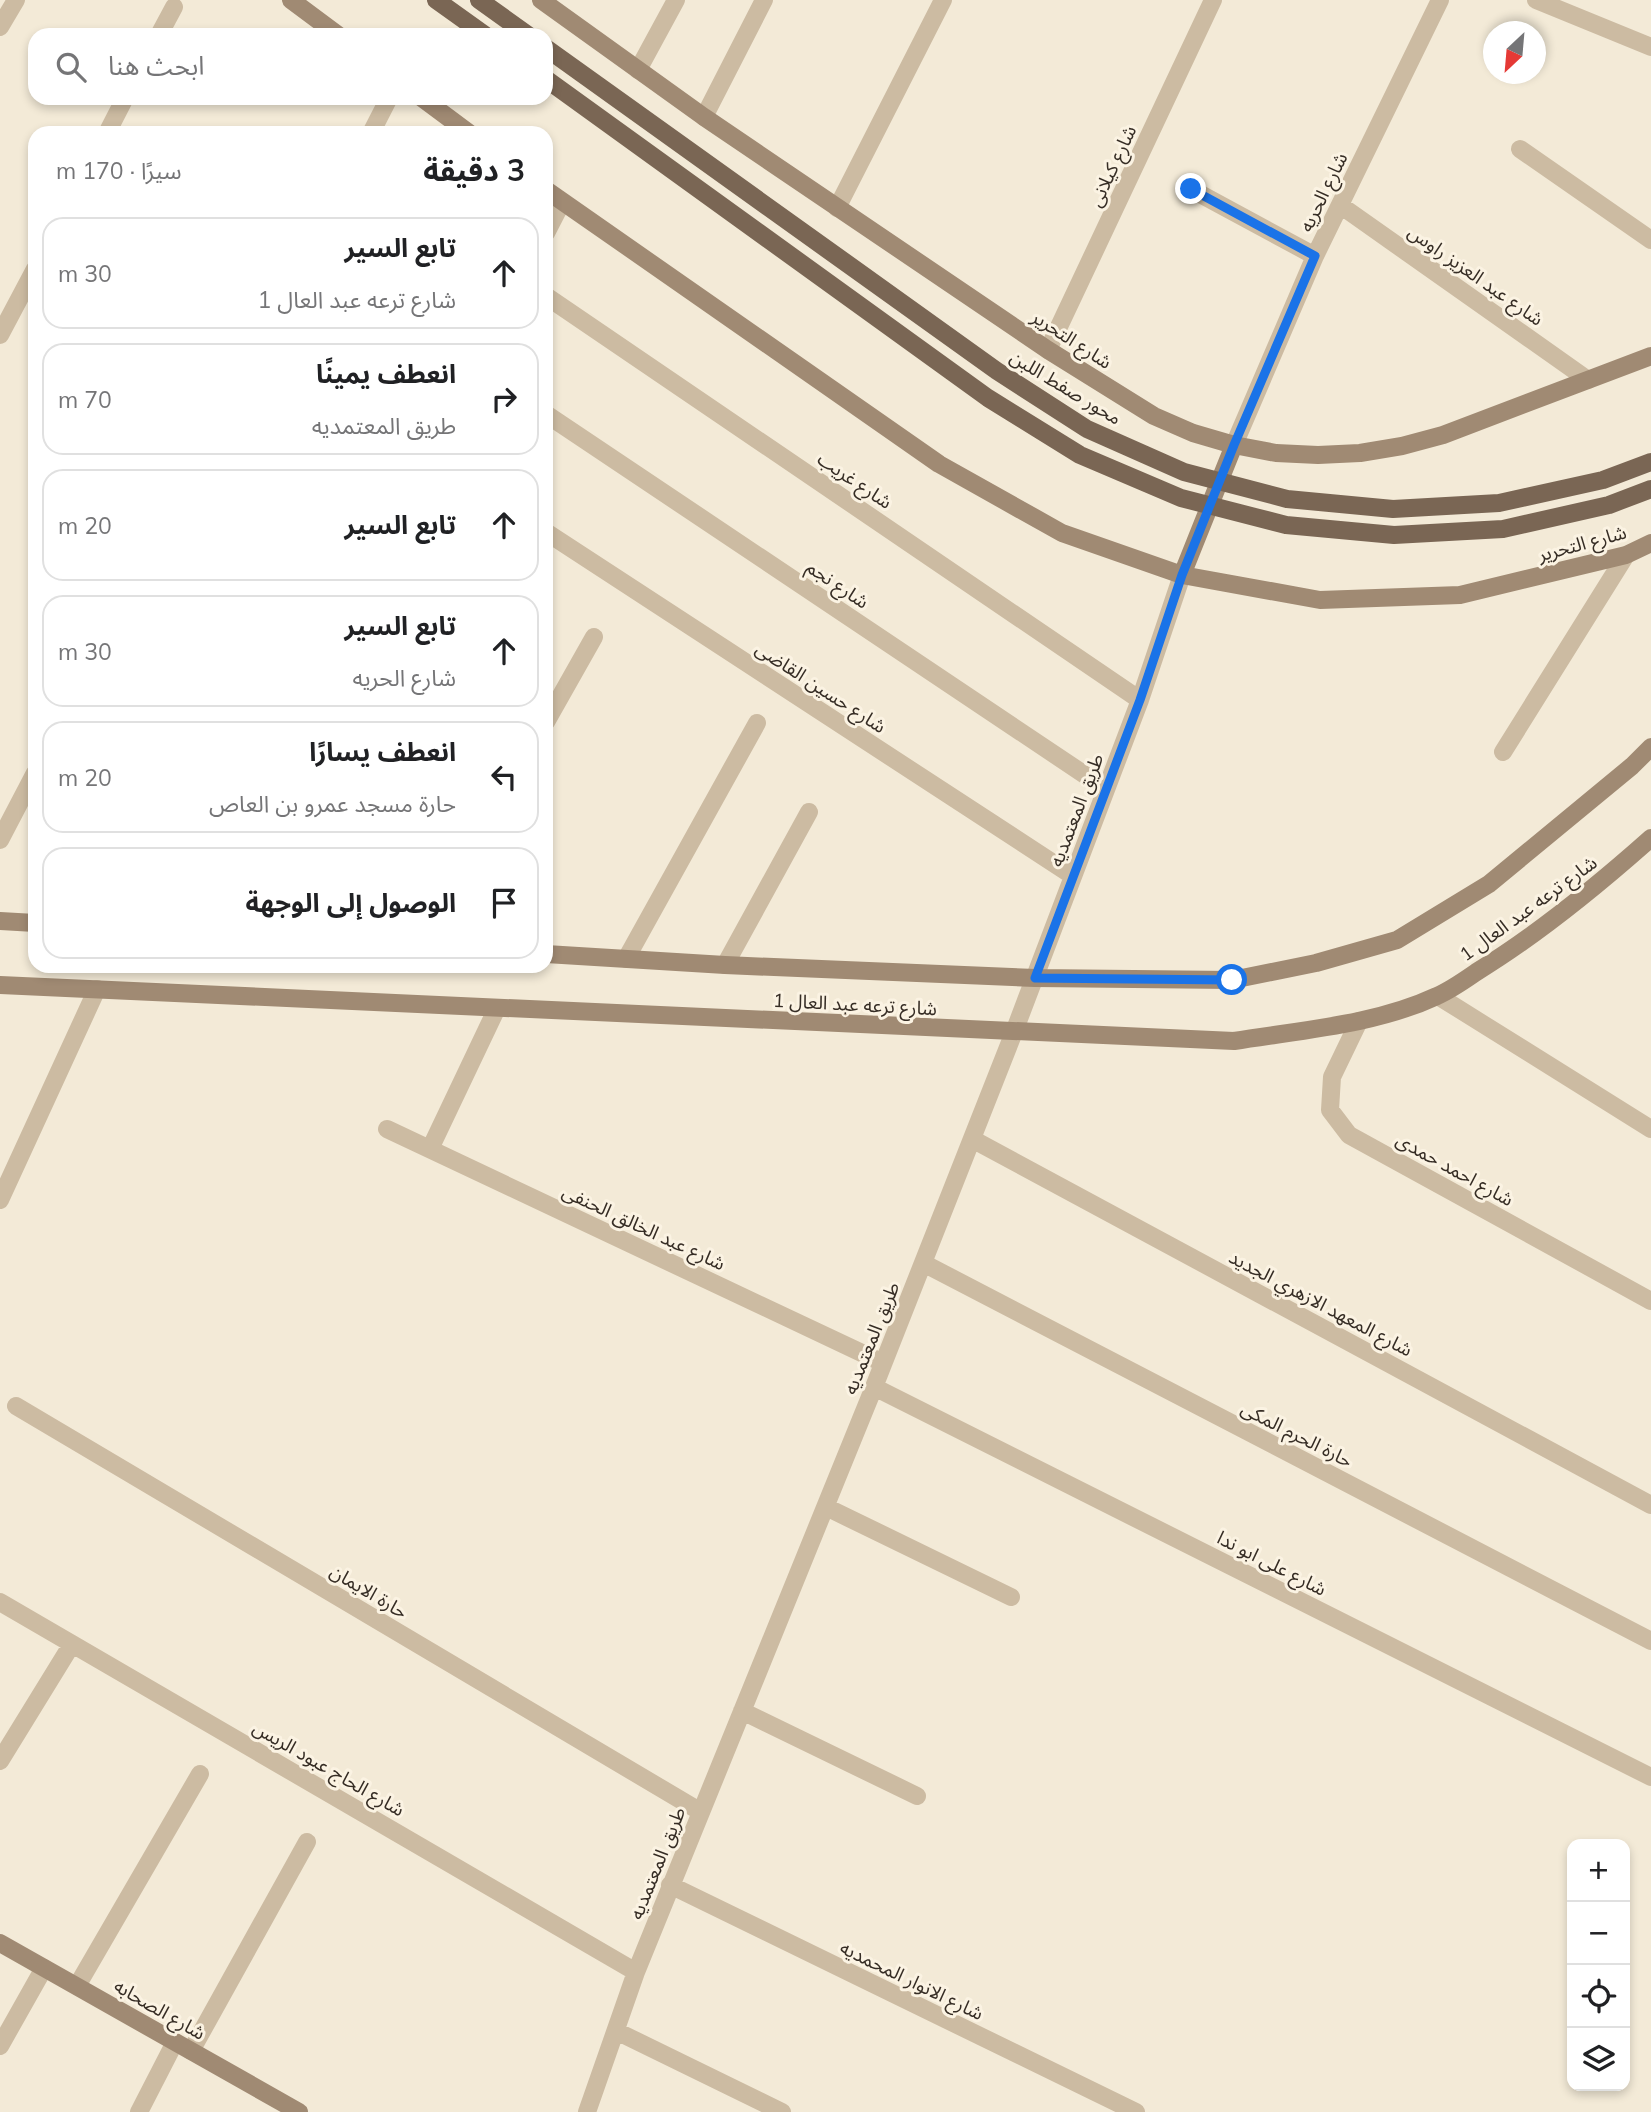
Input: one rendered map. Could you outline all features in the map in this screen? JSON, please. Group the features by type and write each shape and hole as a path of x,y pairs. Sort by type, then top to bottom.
{"main road":[{"path":"436,0 475,28"},
{"path":"479,0 518,28"},
{"name":"محور صفط اللبن","path":"553,53 997,371 1087,429 1184,472 1287,499 1393,509 1499,503 1604,480 1651,462"},
{"path":"553,84 988,398 1080,455 1181,499 1286,525 1394,535 1503,529 1609,505 1651,489"}],"street":[{"path":"0,27 16,0"},
{"path":"292,0 329,28"},
{"name":"شارع التحرير","path":"541,0 704,117 1048,350 1154,416 1193,433 1276,453 1360,453 1402,446 1443,435 1651,356"},
{"path":"638,70 676,0"},
{"path":"704,117 764,0"},
{"path":"837,208 943,0"},
{"name":"شارع كيلانى","path":"1048,350 1213,0"},
{"name":"شارع الحريه","path":"1234,445 1315,256 1440,0"},
{"path":"1536,0 1651,47"},
{"path":"163,28 174,7"},
{"path":"111,126 121,105"},
{"path":"375,126 386,105"},
{"path":"431,105 460,126"},
{"path":"1520,149 1651,240"},
{"path":"1191,189 1315,256"},
{"name":"شارع التحرير","path":"553,195 939,464 1062,533 1182,575 1320,600 1460,595 1626,555 1651,543"},
{"path":"553,219 562,202"},
{"name":"شارع عبد العزيز راوس","path":"1340,205 1588,380"},
{"path":"0,335 28,282"},
{"name":"شارع غريب","path":"553,301 1140,700"},
{"name":"شارع نجم","path":"553,419 1106,789"},
{"path":"1182,575 1234,445"},
{"name":"شارع حسين القاضى","path":"553,537 1073,876"},
{"path":"1503,752 1626,555"},
{"name":"طريق المعتمديه","path":"589,2111 636,1972 670,1885 874,1387 1035,978 1140,700 1182,575"},
{"path":"553,710 594,637"},
{"path":"626,959 757,723"},
{"name":"شارع ترعه عبد العال 1","path":"553,954 725,965 1035,978 1232,980 1316,963 1397,940 1489,884 1632,766 1651,747"},
{"path":"0,840 28,787"},
{"path":"725,965 809,812"},
{"name":"شارع ترعه عبد العال 1","path":"0,985 1234,1041 1359,1021 1438,996 1512,950 1609,875 1651,838"},
{"path":"0,921 28,923"},
{"path":"0,1200 97,989"},
{"path":"1438,996 1651,1129"},
{"path":"430,1149 498,1008"},
{"name":"شارع احمد حمدى","path":"1359,1021 1332,1077 1330,1110 1349,1135 1651,1301"},
{"name":"شارع عبد الخالق الحنفى","path":"387,1129 883,1363"},
{"name":"شارع المعهد الازهري الجديد","path":"972,1139 1651,1505"},
{"name":"حارة الحرم المكى","path":"923,1263 1651,1641"},
{"name":"شارع على ابو ندا","path":"874,1387 1651,1777"},
{"name":"حارة الايمان","path":"16,1406 701,1812"},
{"path":"825,1507 1011,1597"},
{"name":"شارع الحاج عبود الريس","path":"0,1602 636,1972"},
{"path":"0,1762 72,1644"},
{"path":"742,1711 917,1797"},
{"path":"77,1986 200,1774"},
{"path":"139,2112 183,2047 307,1842"},
{"name":"شارع الانوار المحمديه","path":"670,1885 1136,2112"},
{"name":"شارع الصحابه","path":"0,1943 296,2111"},
{"path":"0,2046 44,1968"},
{"path":"615,2031 782,2112"}],"route":[{"path":"1191,189 1315,256 1182,575 1140,700 1035,978 1232,980"}]}
